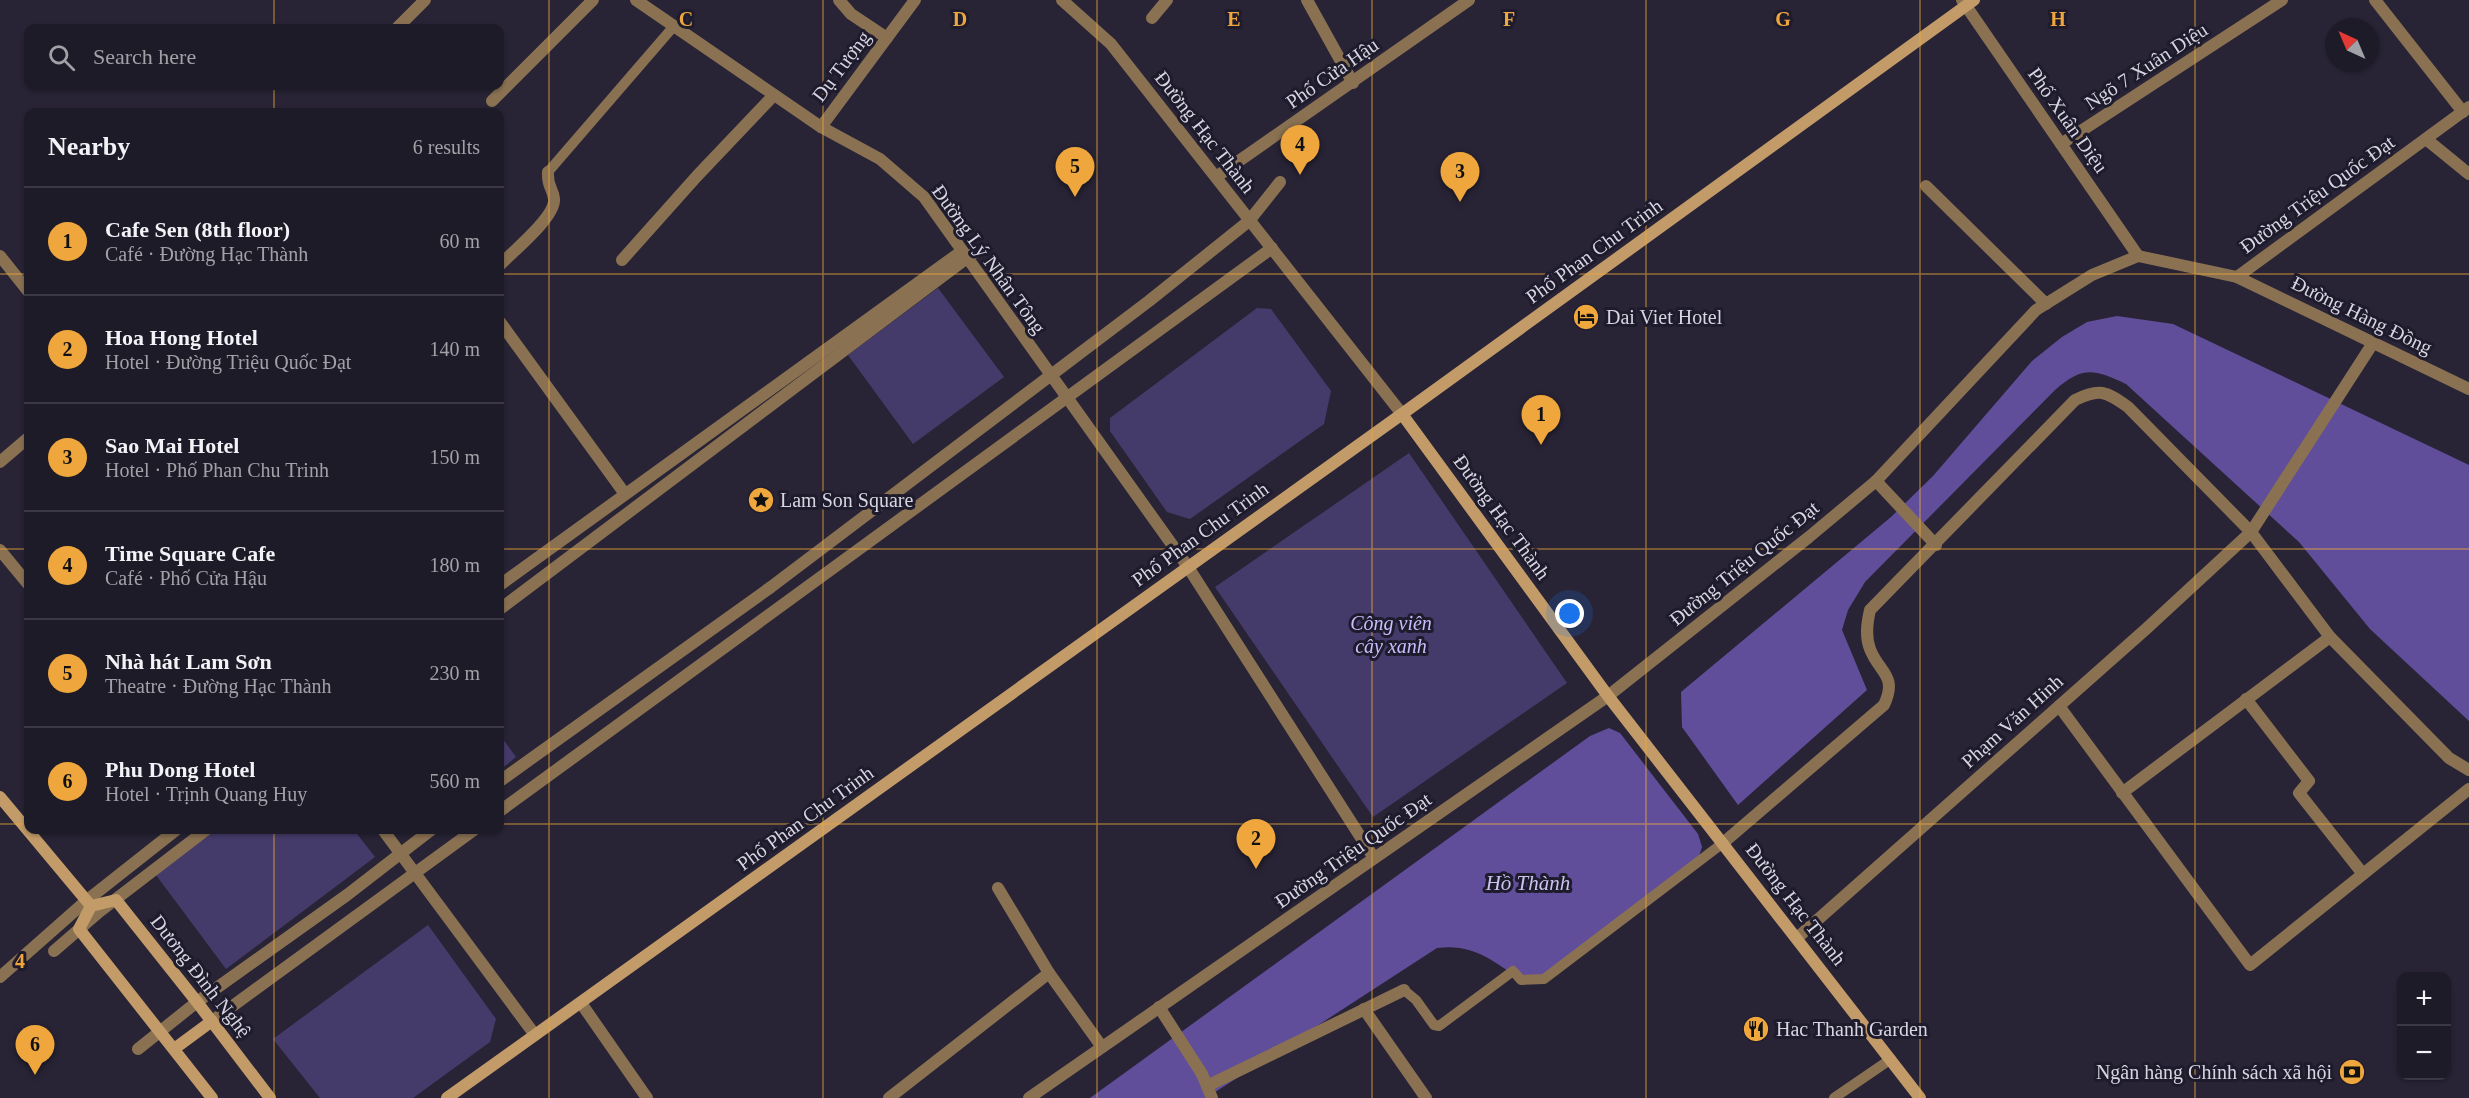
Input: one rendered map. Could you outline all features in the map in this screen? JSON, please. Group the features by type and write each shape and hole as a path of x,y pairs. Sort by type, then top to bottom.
{"street":[{"path":"401,24 425,0"},
{"path":"504,89 593,0"},
{"name":"Đường Lý Nhân Tông","path":"636,0 821,127 880,159 924,197 968,254 1048,375 1188,567 1374,858"},
{"path":"839,0 851,14 886,38"},
{"name":"Dụ Tượng","path":"821,127 915,0"},
{"name":"Đường Hạc Thành","path":"1062,0 1111,44 1402,414 1608,696 1920,1098"},
{"path":"1152,18 1167,0"},
{"path":"1307,0 1353,83"},
{"name":"Phố Cửa Hậu","path":"1216,177 1469,0"},
{"name":"Ngõ 7 Xuân Diệu","path":"2061,144 2282,0"},
{"path":"2375,0 2466,110"},
{"name":"Phố Xuân Diệu","path":"1967,2 2138,256"},
{"name":"Phố Phan Chu Trinh","path":"454,1096 535,1035 1402,414 1967,2"},
{"path":"492,101 503,90"},
{"path":"622,260 774,95"},
{"name":"Đường Triệu Quốc Đạt","path":"1029,1098 1608,696 1876,481 2036,310 2046,303 2092,275 2138,256 2237,277 2466,110"},
{"path":"2426,139 2469,174"},
{"path":"504,261 552,212 554,200 547,184 548,172"},
{"path":"504,778 771,587 1048,375 1149,301 1249,220 1280,182"},
{"path":"1926,186 2046,303"},
{"path":"504,808 1272,248"},
{"path":"504,582 625,494 968,254"},
{"path":"504,606 968,254"},
{"path":"0,256 24,286"},
{"name":"Đường Hàng Đồng","path":"2237,277 2469,389"},
{"path":"504,328 625,494"},
{"name":"Phạm Văn Hinh","path":"1797,938 2251,532 2373,343"},
{"path":"1723,843 1884,705 1890,692 1887,674 1870,649 1866,630 1870,610 1936,545 2074,400 2091,392 2110,393 2128,407 2251,532 2330,637 2449,758 2469,770"},
{"path":"0,462 24,441"},
{"path":"1876,481 1936,545"},
{"path":"0,550 24,579"},
{"path":"2122,793 2330,637"},
{"path":"2247,699 2309,781 2300,793 2362,874"},
{"path":"2059,706 2250,965 2469,789"},
{"path":"0,796 24,825"},
{"path":"31,834 88,904"},
{"path":"0,977 171,834"},
{"path":"54,951 201,834"},
{"path":"386,834 535,1035"},
{"path":"138,1049 159,1030 347,895 426,834"},
{"path":"174,1049 469,834"},
{"path":"998,888 1049,973 1102,1047"},
{"path":"88,904 116,900"},
{"name":"Dương Đình Nghệ","path":"116,900 270,1098"},
{"path":"79,929 88,904"},
{"path":"79,929 212,1098"},
{"path":"889,1098 1049,973"},
{"path":"1159,1007 1202,1074 1210,1092 1404,990"},
{"path":"581,1003 647,1098"},
{"path":"1364,1009 1426,1098"}],"lane":[{"path":"548,172 674,26"},
{"path":"1404,990 1416,1000 1434,1025 1439,1026 1513,971 1521,980 1544,979 1723,843"},
{"path":"1834,1098 1892,1059"}],"green space":[{"path":"938,288 1004,377 913,444 848,355"},
{"path":"1257,308 1271,309 1331,391 1324,424 1190,519 1167,512 1110,431 1110,418"},
{"name":"Công viên cây xanh","path":"1409,453 1567,683 1373,817 1215,587"},
{"path":"504,740 516,757 504,767"},
{"path":"211,834 357,834 375,857 226,969 156,875"},
{"path":"428,925 496,1019 490,1042 413,1098 320,1098 273,1039"}],"water":[{"path":"2117,316 2173,324 2469,465 2469,721 2370,629 2299,542 2126,384 2105,375 2089,372 2073,377 2055,390 1865,582 1848,610 1842,630 1867,690 1738,805 1682,727 1681,692 1891,517 1933,476 2032,361 2062,337 2087,322"},
{"name":"Hồ Thành","path":"1609,728 1620,733 1698,834 1702,847 1697,862 1546,974 1524,981 1473,951 1450,947 1437,948 1206,1098 1090,1098 1590,736"}],"place":[{"name":"Time Square Cafe","path":"1300,175"},
{"name":"Nhà hát Lam Sơn","path":"1075,197"},
{"name":"Sao Mai Hotel","path":"1460,202"},
{"name":"Dai Viet Hotel","path":"1586,317"},
{"name":"Cafe Sen (8th floor)","path":"1541,445"},
{"name":"Lam Son Square","path":"761,500"},
{"name":"Hoa Hong Hotel","path":"1256,869"},
{"name":"Hac Thanh Garden","path":"1756,1029"},
{"name":"Ngân hàng Chính sách xã hội","path":"2352,1072"},
{"name":"Phu Dong Hotel","path":"35,1075"}]}
